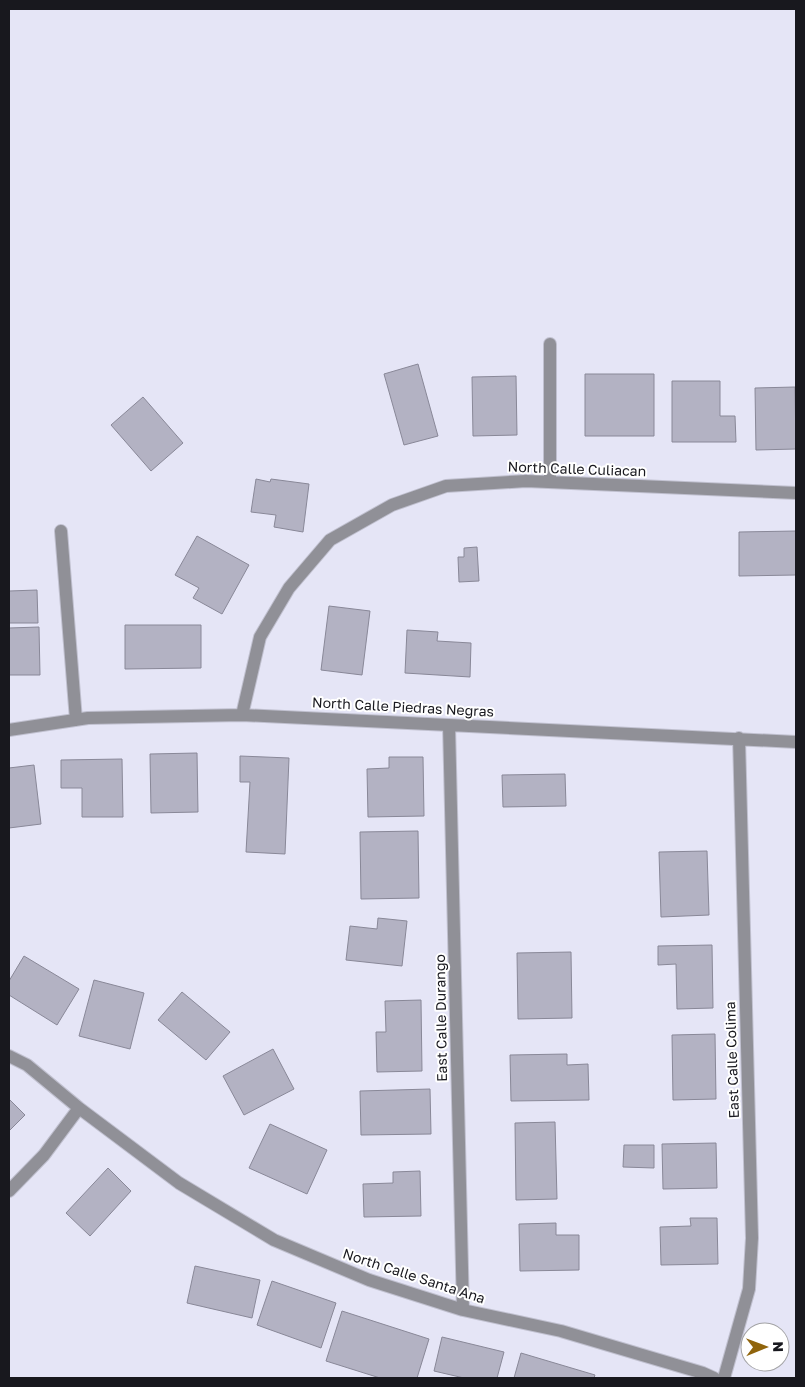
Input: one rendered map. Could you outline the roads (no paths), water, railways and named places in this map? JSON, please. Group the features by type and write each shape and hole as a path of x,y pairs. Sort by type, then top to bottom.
{"street":[{"path":"550,344 550,482"},
{"name":"North Calle Culiacan","path":"242,715 260,637 289,588 330,540 392,505 446,486 526,481 796,493"},
{"path":"61,531 76,720"},
{"name":"North Calle Piedras Negras","path":"9,730 76,720 242,715 796,742"},
{"name":"East Calle Durango","path":"449,725 462,1310"},
{"name":"East Calle Colima","path":"724,1378 749,1289 752,1238 739,738"},
{"name":"North Calle Santa Ana","path":"9,1056 27,1065 79,1108 179,1183 274,1240 369,1280 462,1310 561,1331 703,1373 714,1378"},
{"path":"9,1191 44,1155 79,1108"}]}
